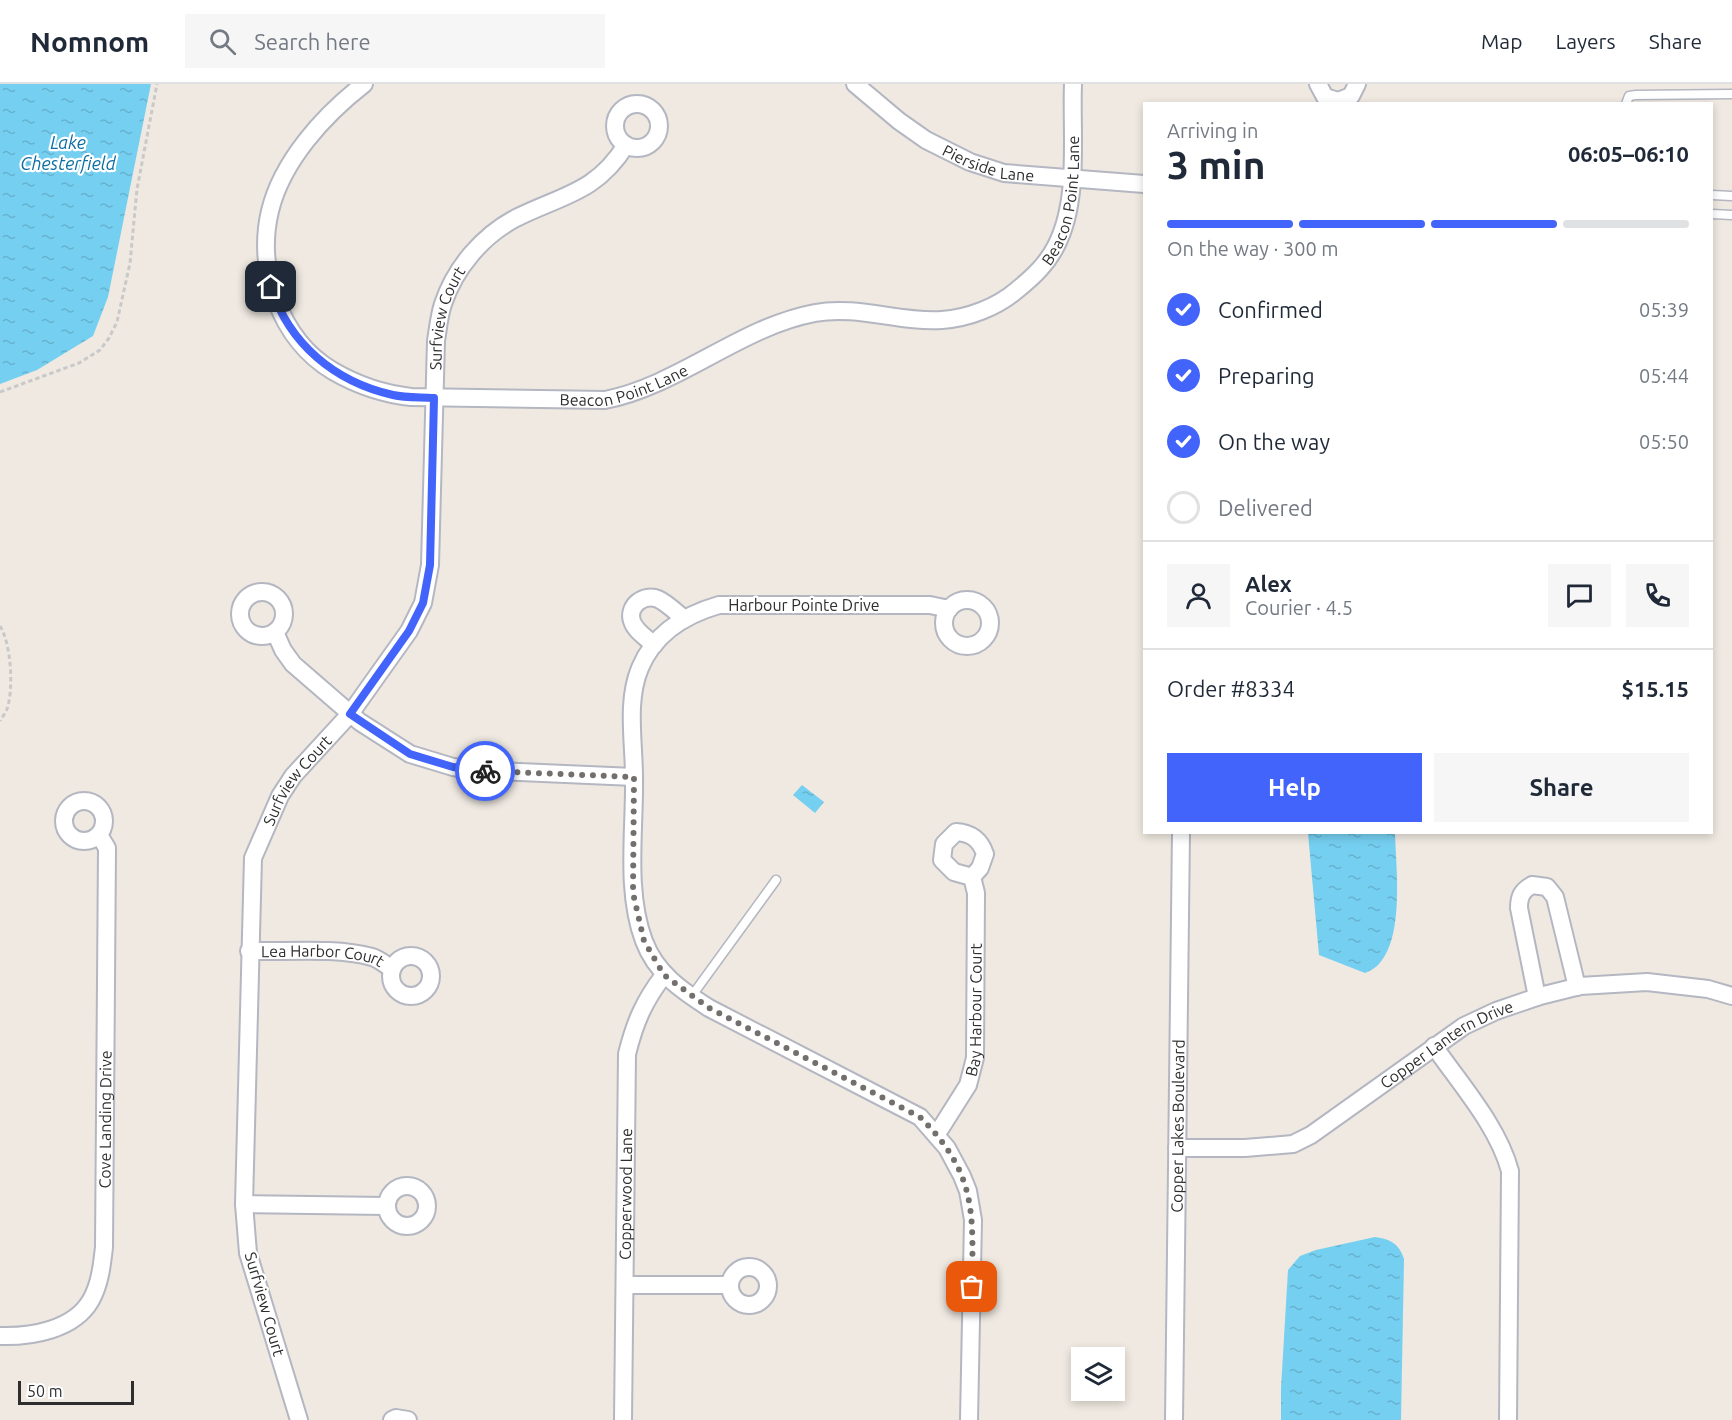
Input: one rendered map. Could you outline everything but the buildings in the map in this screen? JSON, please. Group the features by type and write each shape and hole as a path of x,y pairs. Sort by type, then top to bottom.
{"street":[{"name":"Beacon Point Lane","path":"364,84 315,131 281,184 270,211 266,244 271,287 276,303 296,336 332,371 372,389 393,395 434,398 605,400 627,395 668,378 726,347 787,321 816,313 861,311 922,320 942,320 981,311 1011,295 1036,274 1046,262 1056,247 1062,231 1073,180 1073,84"},
{"name":"Pierside Lane","path":"855,84 899,121 926,140 970,162 1004,173 1143,184"},
{"path":"1321,95 1331,100 1345,100 1355,91 1357,84"},
{"name":"Surfview Court","path":"299,1420 248,1253 244,1203 253,858 280,796 293,776 350,714 409,631 423,603 430,565 436,341 442,307 454,277 480,244 516,219 585,188 615,163 626,145"},
{"path":"654,645 635,628 632,621 631,614 637,602 646,598 659,599 684,619"},
{"name":"Harbour Pointe Drive","path":"949,609 930,605 718,605 700,610 669,628 654,645 640,668 634,685 633,893 644,941 664,975 691,997 920,1117 947,1148 968,1191 973,1220 969,1420"},
{"path":"275,632 283,650 293,664 350,714 410,754 453,767 498,772 634,777"},
{"name":"Copper Lakes Boulevard","path":"1174,1420 1181,834"},
{"name":"Cove Landing Drive","path":"0,1336 32,1335 65,1324 80,1313 90,1301 102,1267 105,1235 107,848 99,835"},
{"name":"Bay Harbour Court","path":"937,1134 968,1085 975,1058 976,893 972,877"},
{"path":"1537,997 1519,908 1519,898 1522,893 1533,885 1547,887 1555,897 1577,987"},
{"name":"Lea Harbor Court","path":"249,951 355,954 374,958 392,969"},
{"name":"Copperwood Lane","path":"622,1420 627,1054 634,1025 653,989 664,975"},
{"name":"Copper Lantern Drive","path":"1177,1148 1245,1148 1293,1144 1311,1135 1464,1026 1496,1011 1537,997 1577,987 1647,982 1708,989 1732,996"},
{"path":"1434,1046 1491,1129 1505,1154 1510,1171 1508,1420"},
{"path":"244,1203 386,1206"},
{"path":"625,1284 730,1285"},
{"path":"392,1420 404,1418 408,1420"}],"lane":[{"path":"1627,102 1629,96 1635,95 1732,94"},
{"path":"1713,195 1732,196"},
{"path":"1713,214 1732,215"},
{"path":"691,997 776,880"}],"path":[{"path":"0,392 79,363 100,350 110,338 117,322 130,262 137,189 157,84"},
{"path":"0,626 4,632 12,687 7,710 0,721"}],"water":[{"name":"Lake Chesterfield","path":"0,84 151,84 108,297 93,336 37,370 0,384"},
{"path":"802,785 824,802 815,813 793,795"},
{"path":"1308,834 1395,834 1397,903 1392,939 1386,954 1377,966 1365,973 1319,955"},
{"path":"1375,1237 1394,1243 1404,1259 1401,1420 1281,1420 1288,1270 1300,1256 1316,1250"}],"way so far":[{"path":"485,771 634,777 633,893 644,941 664,975 709,1008 920,1117 937,1134 947,1148 968,1191 973,1220 972,1287"}],"route":[{"path":"271,287 276,303 296,336 332,371 372,389 393,395 434,398 430,565 423,603 409,631 350,714 410,754 453,767 485,771"}]}
